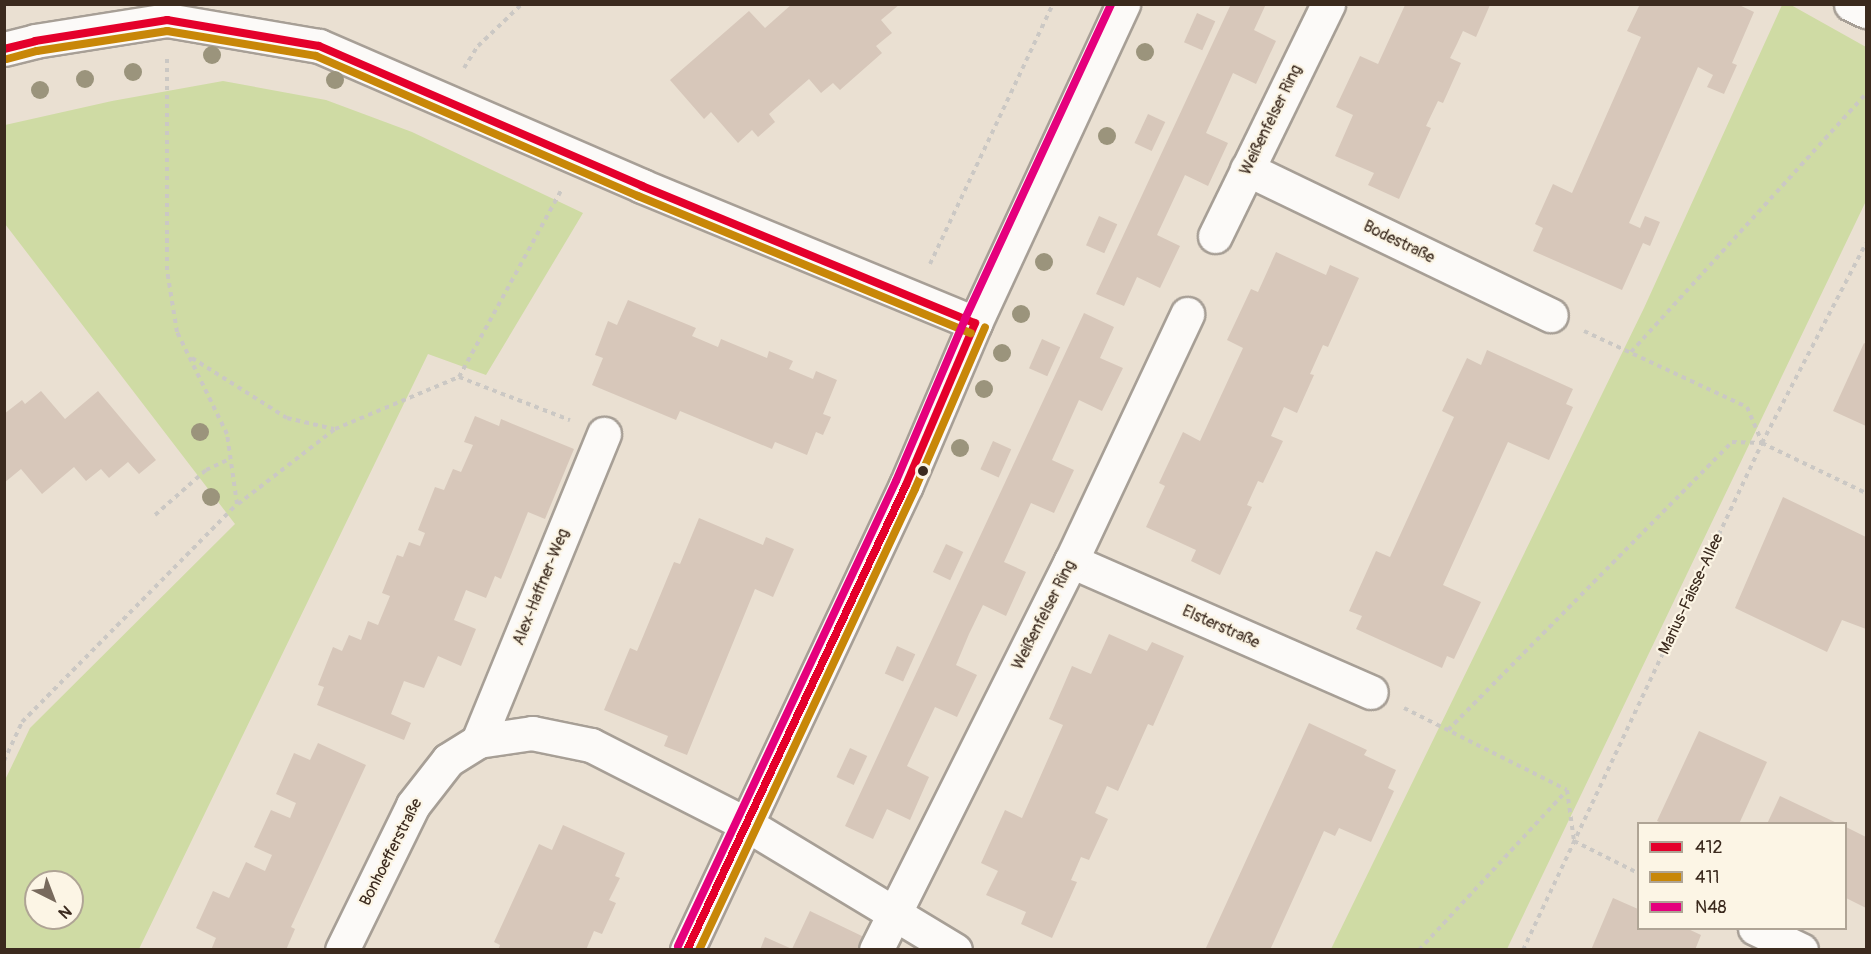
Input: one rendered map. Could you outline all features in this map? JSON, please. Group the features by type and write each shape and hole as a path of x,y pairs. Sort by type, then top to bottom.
{"street":[{"path":"687,950 906,485 975,323 1123,4"},
{"name":"Weißenfelser Ring","path":"1215,236 1328,4"},
{"path":"1851,4 1866,11"},
{"path":"4,49 35,41 167,20 319,46 579,159 975,323"},
{"name":"Bodestraße","path":"1247,169 1551,315"},
{"name":"Weißenfelser Ring","path":"876,950 1071,561 1187,314"},
{"name":"Alex-Haffner-Weg","path":"478,741 604,434"},
{"name":"Elsterstraße","path":"1071,561 1371,692"},
{"name":"Bonhoefferstraße","path":"342,950 413,805 448,760 478,741 532,733 591,745 746,824"},
{"path":"746,824 955,950"},
{"path":"1759,930 1801,950"}],"path":[{"path":"442,99 478,46 522,4"},
{"path":"914,298 1053,4"},
{"path":"167,20 166,270 177,332 227,434 237,504"},
{"path":"1630,352 1866,94"},
{"path":"4,761 22,722 237,504 335,429 459,377 579,159"},
{"name":"Marius-Faisse-Allee","path":"1523,950 1762,443 1866,243"},
{"path":"1551,315 1747,407 1762,443"},
{"path":"191,358 287,418 335,429"},
{"path":"459,377 604,434"},
{"path":"1448,730 1732,442 1762,443 1866,493"},
{"path":"155,515 206,470 230,459"},
{"path":"1371,692 1567,790"},
{"path":"1567,790 1574,841 1637,872"},
{"path":"1419,950 1567,790"}],"green space":[{"path":"1782,5 1791,5 1866,47 1866,201 1507,949 1331,949 1644,308"},
{"path":"223,81 326,100 412,132 583,213 486,375 428,354 139,949 5,949 5,780 30,728 235,524 5,224 5,125 112,101"}],"building":[{"path":"792,4 900,4 881,20 892,33 876,46 882,53 840,90 833,83 821,93 809,79 769,114 775,122 758,137 752,130 738,143 711,112 704,119 670,80 749,11 765,28"},
{"path":"1231,4 1266,4 1254,30 1276,41 1256,84 1233,73 1206,133 1228,143 1208,186 1185,175 1157,235 1180,246 1160,288 1137,277 1124,306 1096,294"},
{"path":"1640,4 1737,4 1754,12 1732,63 1737,65 1724,94 1707,87 1713,75 1698,67 1629,223 1640,228 1645,216 1660,222 1650,246 1643,243 1622,290 1533,251 1543,228 1535,224 1553,184 1572,193 1641,37 1627,31"},
{"path":"1405,5 1490,5 1476,37 1463,31 1450,58 1461,63 1443,103 1438,101 1426,126 1431,128 1399,199 1368,185 1374,173 1335,156 1353,115 1336,107 1360,56 1378,64"},
{"path":"1197,13 1215,21 1202,50 1184,42"},
{"path":"1148,114 1165,122 1152,151 1134,143"},
{"path":"1099,216 1117,224 1104,253 1086,245"},
{"path":"1276,252 1326,275 1330,265 1359,278 1328,347 1323,345 1310,374 1314,375 1297,413 1284,407 1271,436 1283,441 1263,483 1258,481 1247,505 1252,507 1220,575 1191,561 1196,550 1146,527 1165,486 1159,483 1183,432 1200,441 1243,348 1227,340 1251,289 1258,292"},
{"path":"628,300 696,328 692,336 718,347 721,339 767,358 769,351 793,361 789,369 813,379 816,371 837,380 823,414 831,417 823,435 816,432 807,455 775,442 772,449 680,411 676,420 592,385 603,358 595,355 608,321 617,325"},
{"path":"1084,313 1114,327 1100,358 1123,368 1102,411 1079,400 1052,460 1074,470 1054,513 1031,503 1004,562 1026,572 1006,616 983,605 956,665 977,675 957,717 935,707 907,766 929,777 910,820 887,809 873,839 845,826"},
{"path":"1042,339 1060,347 1047,376 1029,368"},
{"path":"1864,343 1866,344 1866,426 1833,411"},
{"path":"1487,350 1573,389 1566,404 1573,407 1549,460 1508,442 1443,585 1481,602 1454,659 1447,656 1442,668 1356,629 1362,616 1349,611 1376,551 1390,557 1454,417 1442,411 1467,358 1481,365"},
{"path":"41,391 65,419 98,391 156,460 139,474 128,462 109,478 101,469 86,481 74,467 42,494 21,469 4,483 4,414 22,400 25,404"},
{"path":"475,416 499,426 501,419 574,449 545,519 528,512 501,579 495,576 486,598 466,590 454,620 476,629 461,666 438,656 424,688 404,681 391,714 411,723 404,740 317,705 324,687 318,685 333,647 342,651 349,635 361,640 368,621 378,625 390,596 382,593 397,555 403,557 409,542 420,546 425,533 418,530 435,487 444,490 453,469 461,472 473,445 464,442"},
{"path":"993,441 1011,449 999,477 980,469"},
{"path":"1783,497 1866,537 1866,629 1842,620 1827,652 1735,608"},
{"path":"699,518 763,545 766,537 794,549 773,597 755,589 687,755 664,746 668,736 604,710 630,648 637,651 674,562 680,564"},
{"path":"946,544 963,552 950,580 933,572"},
{"path":"1109,634 1147,651 1152,642 1184,656 1153,726 1148,724 1118,791 1107,786 1095,813 1108,819 1089,860 1081,857 1071,880 1077,882 1052,938 1021,924 1026,912 986,895 998,871 981,863 1005,810 1022,818 1063,725 1049,719 1072,666 1091,674"},
{"path":"897,646 915,654 903,682 885,673"},
{"path":"1309,723 1367,750 1364,755 1396,770 1388,788 1394,791 1371,842 1339,828 1335,836 1324,831 1270,950 1205,950"},
{"path":"1699,731 1767,762 1740,822 1657,821"},
{"path":"318,743 366,765 291,927 295,929 286,950 211,950 216,938 196,928 213,891 229,898 246,862 265,871 272,855 254,847 271,810 290,818 296,803 276,794 294,753 310,760"},
{"path":"850,748 867,756 854,785 836,777"},
{"path":"1780,796 1835,822 1768,822"},
{"path":"563,825 625,853 615,876 620,878 609,900 616,903 602,934 594,931 586,950 498,950 500,945 494,942 539,844 552,850"},
{"path":"1847,828 1866,837 1866,908 1847,898"},
{"path":"1613,898 1637,909 1637,930 1690,930 1701,935 1695,950 1591,950"},
{"path":"810,911 866,938 861,950 760,950 765,937 792,949"}],"transit line":[{"name":"N48","path":"678,946 896,481 965,319 1111,4"},
{"name":"412","path":"4,49 35,41 167,20 319,46 642,186 975,323"},
{"name":"411","path":"7,59 37,51 167,31 316,56 638,196 971,333"},
{"name":"412","path":"687,950 906,485 975,323"},
{"name":"411","path":"699,950 915,489 985,327"}]}
